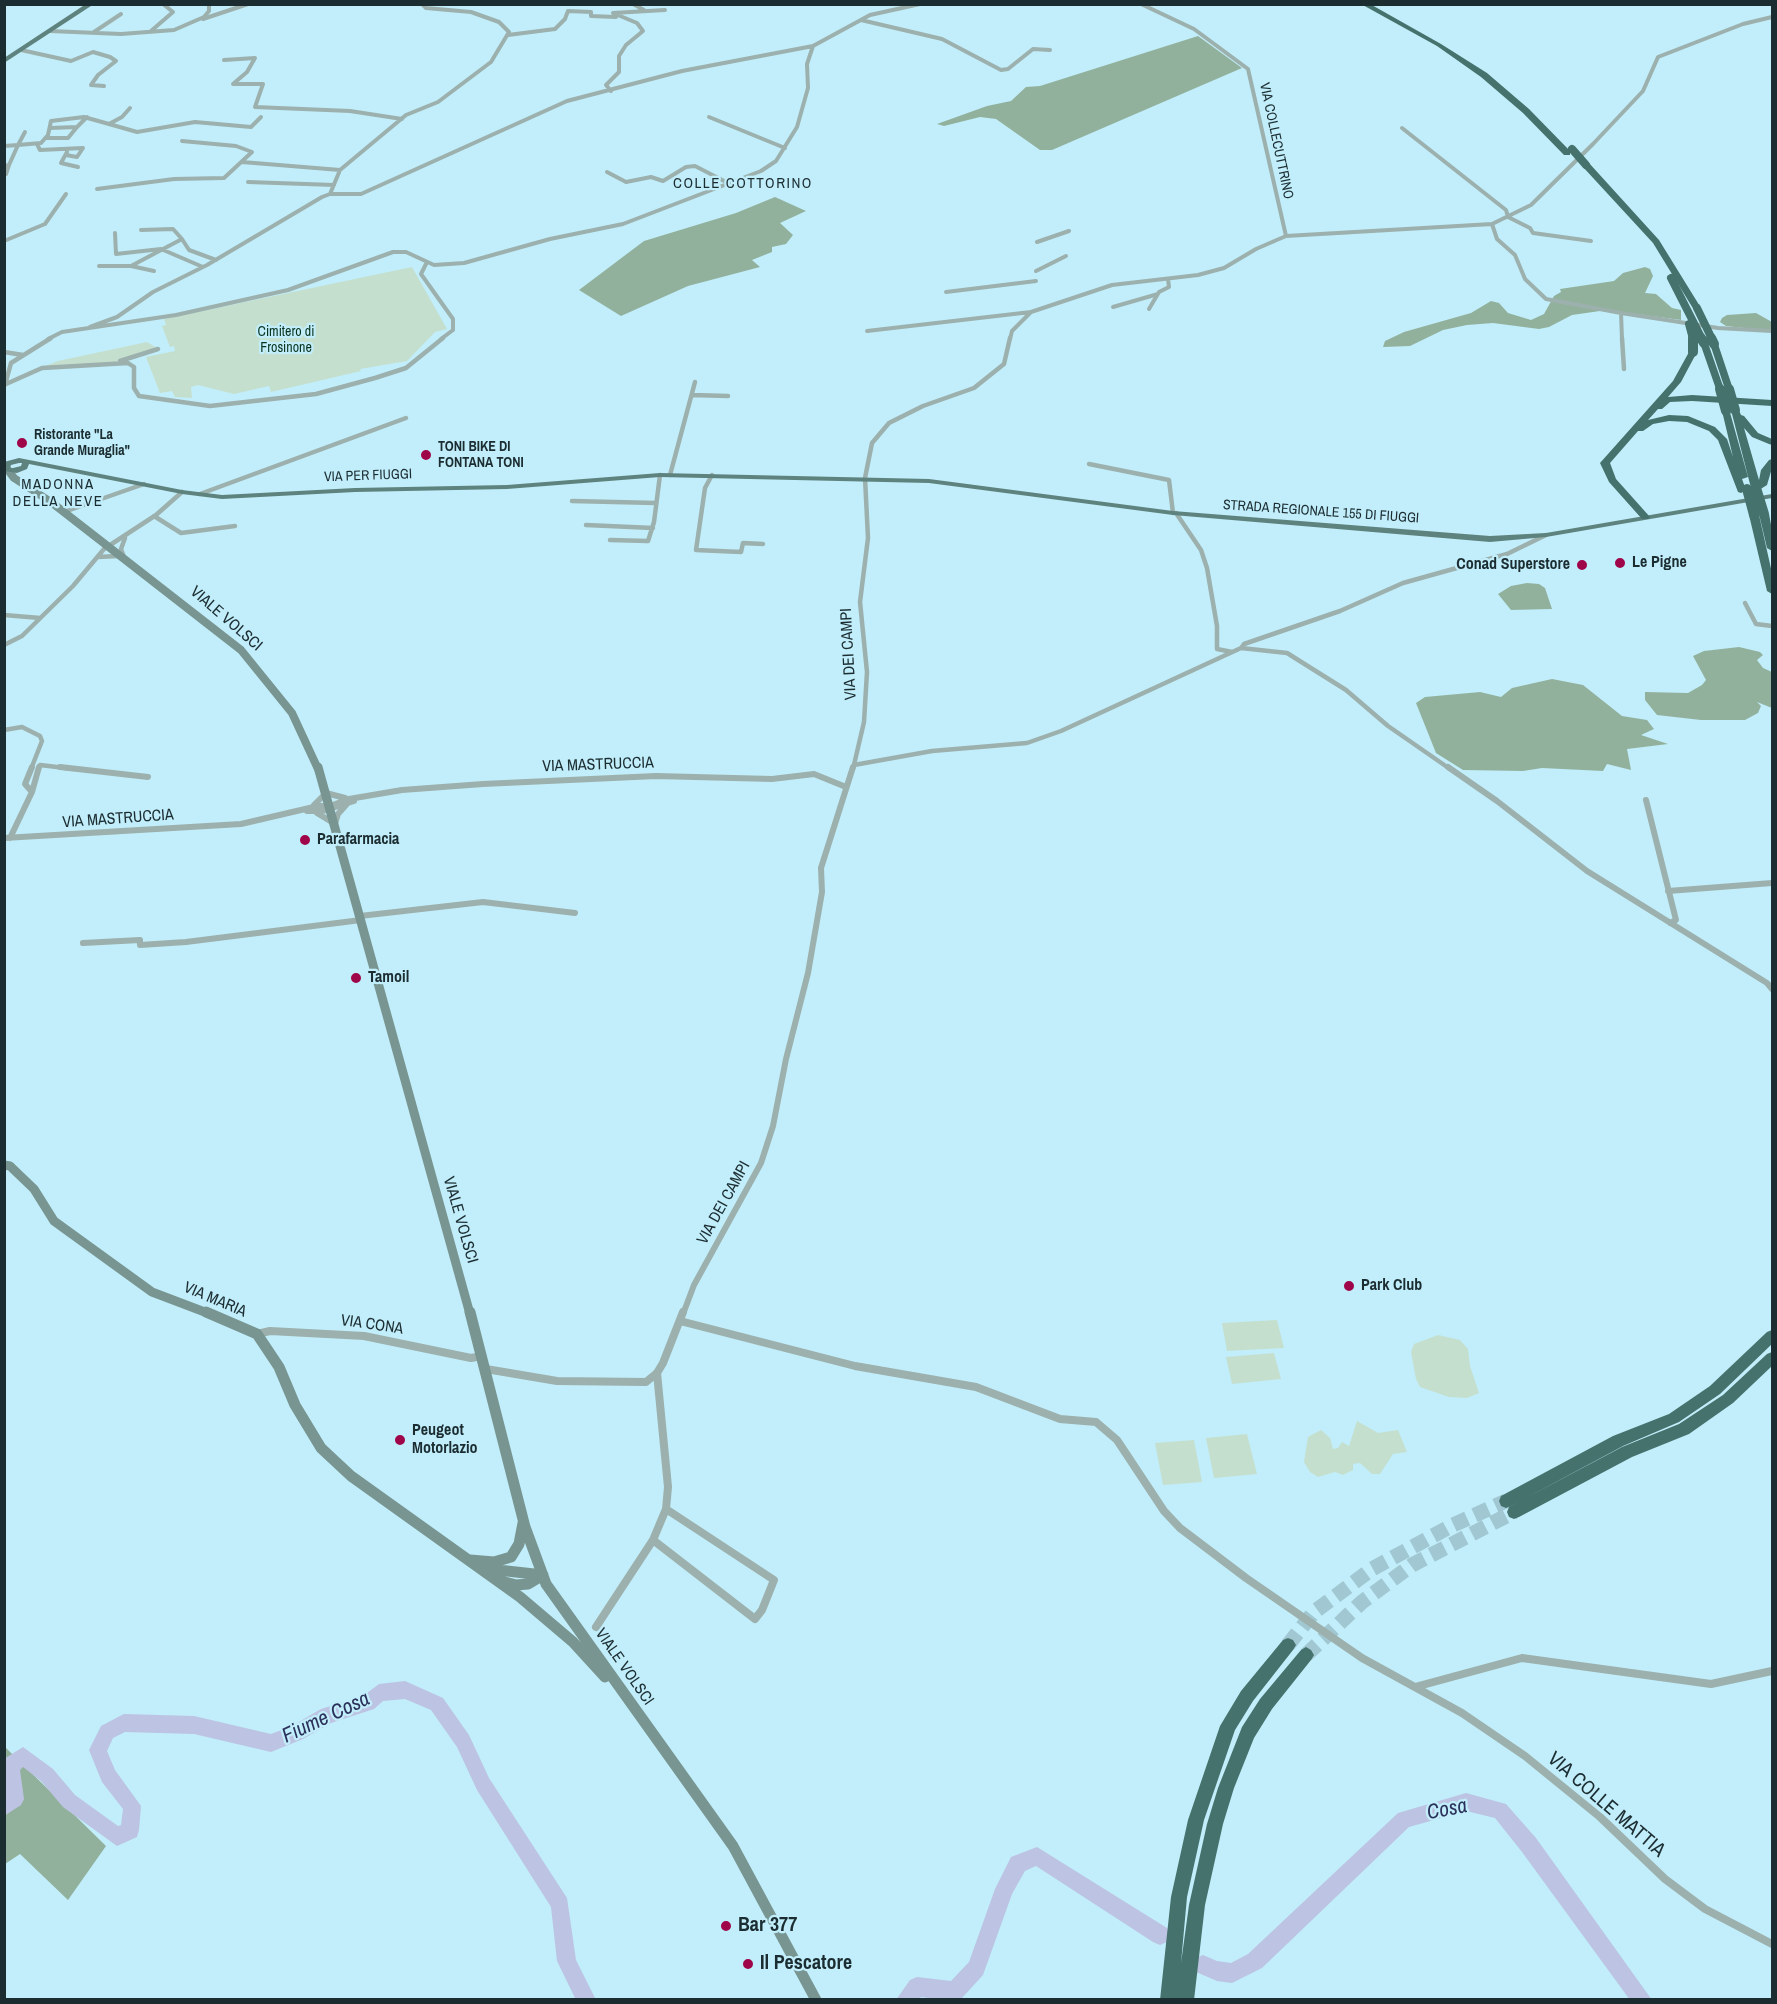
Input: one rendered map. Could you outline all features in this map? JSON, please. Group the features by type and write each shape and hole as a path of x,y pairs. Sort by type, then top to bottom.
{"highway":[{"path":"1364,4 1439,45 1484,75 1569,151"},
{"path":"1375,4 1447,44 1491,74 1534,110 1680,277 1724,389"},
{"path":"1636,224 1714,344 1757,510 1773,591"},
{"path":"1645,517 1608,474 1605,464 1677,382 1693,352 1693,338 1684,310 1692,308"},
{"path":"1643,420 1668,400 1675,399 1773,403"},
{"path":"1731,411 1755,435 1773,442"},
{"path":"1618,447 1650,422 1677,418 1697,422 1712,429 1722,439 1751,488 1764,500 1757,510"},
{"path":"1751,488 1773,462"},
{"path":"1757,510 1773,548"},
{"path":"1773,1336 1715,1390 1674,1418 1618,1441 1510,1506 1627,1452 1684,1429 1728,1399 1773,1358"},
{"path":"1169,2000 1179,1897 1196,1820 1228,1726 1247,1696 1288,1644"},
{"path":"1185,2000 1197,1905 1215,1824 1226,1788 1248,1733 1306,1655"}],"main road":[{"path":"4,61 91,4"},
{"path":"4,455 22,464"},
{"path":"6,469 10,462 22,464"},
{"name":"VIA PER FIUGGI","path":"22,464 182,492 244,497 345,490 507,487 660,475 865,478"},
{"name":"VIALE VOLSCI","path":"22,464 22,477 40,495"},
{"name":"VIALE VOLSCI","path":"6,469 14,478 64,512 222,633 241,650 270,683 304,734 330,806 486,1369 523,1518 546,1584 733,1846 816,2000"},
{"name":"STRADA REGIONALE 155 DI FIUGGI","path":"865,478 929,481 1174,513 1490,539 1546,535 1773,496"},
{"name":"VIA MARIA","path":"4,1165 10,1166 34,1189 54,1221 152,1292 183,1302 257,1334 279,1367 296,1405 321,1448 351,1476 490,1576"},
{"path":"467,1560 494,1562 511,1557 519,1544 523,1518"},
{"path":"467,1560 498,1570 543,1575"},
{"path":"490,1576 516,1585 528,1584 543,1575"},
{"path":"490,1576 556,1627 621,1691"}],"street":[{"path":"148,33 156,29 173,12 163,4"},
{"path":"191,23 207,14 209,4"},
{"path":"50,31 148,33 174,30 248,4"},
{"path":"330,194 340,170 412,112 438,102 459,88 491,62 508,35 507,27 495,20 467,11 426,8 422,4"},
{"path":"633,4 643,7 644,10"},
{"path":"90,327 117,317 153,292 216,260 330,194 361,194 555,106 579,97 682,71 813,46 878,12 920,4"},
{"name":"VIA COLLECUTTRINO","path":"1141,4 1194,29 1248,69 1286,236"},
{"path":"610,91 606,85 619,72 619,56 626,45 643,31 637,23 613,13 665,10"},
{"path":"508,35 555,29 558,23 565,19 567,11 591,12 591,16 620,17"},
{"path":"93,33 121,14"},
{"path":"1286,236 1492,224 1508,217 1539,198 1643,91 1658,57 1743,24 1773,17"},
{"path":"861,20 942,39 1001,70 1008,69 1033,49 1050,50"},
{"path":"5,385 9,380 8,367 23,354 53,336 90,327 176,315 277,293 393,252 406,252 426,265 464,263 550,239 621,225 768,167 785,148 797,127 808,91 807,69 813,46"},
{"path":"21,50 71,61 93,52 110,57 116,61 98,75 91,85 104,86"},
{"path":"224,60 255,58 247,72 233,84 263,84 255,107 350,111 402,119"},
{"path":"110,124 122,117 130,108"},
{"path":"4,146 39,143 46,138 51,121 56,118 87,117 137,132 195,122 251,127 261,117"},
{"path":"39,143 45,147 60,147 87,117"},
{"path":"709,117 785,148"},
{"path":"50,128 77,127"},
{"path":"1402,128 1506,210 1508,217 1538,234 1592,241"},
{"path":"6,174 7,166 25,132"},
{"path":"46,138 68,138"},
{"path":"97,189 174,179 224,178 251,153 250,150 182,141"},
{"path":"39,143 40,150 83,148 77,157 66,155"},
{"path":"67,149 61,163 78,167"},
{"path":"242,162 340,170"},
{"path":"607,172 626,182 651,177 663,181 686,167 695,166 728,183"},
{"path":"248,182 334,184"},
{"path":"4,241 45,225 66,194"},
{"path":"1492,224 1497,239 1515,255 1525,279 1546,299 1718,328 1773,331"},
{"path":"141,230 173,229 189,250 216,260"},
{"path":"1037,242 1069,231"},
{"path":"116,233 116,254 161,249 203,267"},
{"name":"VIA DEI CAMPI","path":"657,1373 694,1285 761,1163 773,1126 816,928 822,892 821,868 854,765 864,722 866,681 860,602 868,538 865,478 872,443 889,423 922,406 974,388 1004,364 1012,331 1031,312 1112,285 1198,275 1224,268 1256,249 1286,236"},
{"path":"131,266 182,238"},
{"path":"1036,271 1066,256"},
{"path":"5,385 42,368 128,363 134,367 134,388 139,396 210,406 316,394 375,378 406,368 453,330 453,319 421,274 426,265"},
{"path":"99,266 131,266 153,271"},
{"path":"1113,307 1158,294 1169,287 1168,279"},
{"path":"946,292 1036,281"},
{"path":"1149,309 1158,294"},
{"path":"867,331 1031,312"},
{"path":"1622,313 1624,369"},
{"path":"117,362 158,349"},
{"path":"4,352 23,354"},
{"path":"670,475 695,382"},
{"path":"692,394 728,396"},
{"path":"200,494 406,418"},
{"path":"1089,464 1169,480 1174,513 1201,549 1208,568 1217,626 1217,649 1233,652"},
{"path":"610,540 648,541 653,528 660,475"},
{"path":"712,475 705,488 696,550 741,552 743,543 763,544"},
{"path":"64,512 144,484"},
{"path":"93,561 117,540 154,516 182,492"},
{"path":"572,501 657,503"},
{"path":"154,516 181,532 235,526"},
{"path":"586,525 653,528"},
{"path":"4,645 16,640 73,586 93,561 130,532"},
{"path":"854,765 932,751 1027,743 1061,731 1163,682 1233,652 1244,644 1340,611 1404,583 1499,556 1546,535"},
{"path":"124,558 121,549 125,538"},
{"path":"93,561 100,539 117,540"},
{"path":"99,557 108,554 124,558"},
{"path":"1745,603 1756,624 1773,626"},
{"path":"4,615 40,618"},
{"path":"1241,648 1287,653 1306,663 1346,690 1388,726 1497,801 1564,855 1771,986"},
{"path":"4,730 22,727 40,736 42,748 25,784 32,792"},
{"path":"7,838 32,792 40,765 148,777"},
{"name":"VIA MASTRUCCIA","path":"7,838 241,824 359,798 432,787 656,776 771,779 814,774 846,787"},
{"path":"326,793 348,802 338,814 335,824 308,810 326,793"},
{"path":"1646,800 1676,920 1670,923"},
{"path":"1668,891 1773,883"},
{"path":"83,944 140,940 140,945 186,942 483,902 575,913"},
{"name":"VIA COLLE MATTIA","path":"680,1321 855,1366 976,1387 1060,1419 1096,1422 1117,1440 1164,1511 1180,1528 1246,1578 1362,1658 1462,1713 1525,1756 1600,1817 1665,1879 1705,1909 1773,1944"},
{"name":"VIA CONA","path":"257,1334 270,1331 364,1336 471,1358 482,1356"},
{"path":"486,1369 557,1381 646,1382 657,1373"},
{"path":"596,1627 653,1540 666,1509 668,1487 657,1373"},
{"path":"653,1540 755,1619 762,1610 774,1580 666,1509"},
{"path":"1416,1688 1522,1658 1711,1684 1773,1671"}],"green space":[{"path":"1198,36 1242,68 1052,150 1040,150 996,119 980,117 944,126 937,124 987,106 1011,101 1026,87 1040,86"},
{"path":"775,197 806,211 780,223 793,235 786,244 772,247 772,252 752,260 760,267 688,286 621,316 579,290 644,241 736,213"},
{"name":"Cimitero di Frosinone","path":"412,267 447,329 435,332 407,361 360,369 361,371 271,392 269,386 234,394 198,385 191,387 192,398 175,397 172,391 160,393 146,357 175,351 174,346 170,347 162,326 166,325 164,319"},
{"path":"1645,267 1650,269 1653,276 1645,293 1656,294 1672,308 1681,310 1681,320 1607,310 1572,315 1549,327 1539,329 1493,323 1467,325 1443,330 1410,346 1383,347 1385,341 1404,332 1471,313 1491,301 1499,303 1508,313 1531,320 1544,314 1554,296 1561,292 1560,289 1614,281 1623,273"},
{"path":"1756,313 1772,322 1772,331 1726,326 1720,322 1727,315"},
{"path":"147,342 157,348 116,362 43,367 58,361"},
{"path":"1527,583 1539,584 1545,588 1552,609 1511,610 1498,594 1511,586"},
{"path":"1739,647 1760,652 1763,655 1757,660 1763,668 1772,672 1772,708 1757,702 1761,706 1758,713 1745,720 1701,720 1657,715 1645,700 1645,692 1688,693 1706,680 1693,656 1704,651"},
{"path":"1552,679 1583,685 1622,716 1647,720 1654,729 1641,735 1668,744 1627,749 1631,770 1607,764 1603,771 1542,768 1523,771 1463,770 1436,753 1416,703 1425,697 1480,692 1501,697 1512,688"},
{"path":"1277,1320 1284,1348 1227,1351 1222,1323"},
{"path":"1438,1335 1460,1340 1468,1349 1470,1366 1479,1393 1467,1398 1449,1397 1420,1387 1416,1379 1411,1352 1414,1344"},
{"path":"1274,1353 1281,1379 1232,1384 1226,1357"},
{"path":"1357,1421 1378,1433 1398,1430 1407,1452 1393,1454 1380,1474 1372,1474 1360,1463 1353,1464 1353,1470 1343,1475 1335,1472 1318,1477 1310,1472 1304,1462 1308,1437 1321,1430 1330,1438 1333,1449 1338,1448 1342,1442 1349,1446"},
{"path":"1247,1434 1257,1474 1214,1478 1206,1438"},
{"path":"1194,1440 1202,1482 1163,1485 1155,1443"},
{"path":"5,1747 106,1846 68,1900 20,1854 5,1864"}],"waterway":[{"name":"Fiume Cosa","path":"4,1807 15,1799 10,1766 23,1756 47,1775 69,1801 117,1837 130,1830 132,1806 108,1776 98,1750 107,1732 124,1723 194,1725 271,1743 297,1733 327,1715 368,1703 379,1693 405,1690 437,1704 463,1741 483,1784 542,1874 560,1905 567,1961 586,2000"},
{"name":"Cosa","path":"1203,1965 1217,1971 1232,1973 1255,1961 1404,1819 1466,1802 1500,1810 1529,1845 1642,2000"},
{"path":"906,2000 917,1987 955,1991 976,1968 1004,1889 1018,1864 1037,1856 1160,1935"}],"tunnel":[{"path":"1288,1645 1314,1612 1372,1569 1453,1525 1506,1501"},
{"path":"1306,1655 1362,1602 1412,1565 1514,1512"}],"place":[{"name":"Ristorante \"La Grande Muraglia\"","path":"22,443"},
{"name":"TONI BIKE DI FONTANA TONI","path":"426,455"},
{"name":"Le Pigne","path":"1620,563"},
{"name":"Conad Superstore","path":"1582,565"},
{"name":"Parafarmacia","path":"305,840"},
{"name":"Tamoil","path":"356,978"},
{"name":"Park Club","path":"1349,1286"},
{"name":"Peugeot Motorlazio","path":"400,1440"},
{"name":"Bar 377","path":"726,1926"},
{"name":"Il Pescatore","path":"748,1964"}],"district":[{"name":"COLLE COTTORINO","path":"743,184"},
{"name":"MADONNA DELLA NEVE","path":"58,494"}]}
